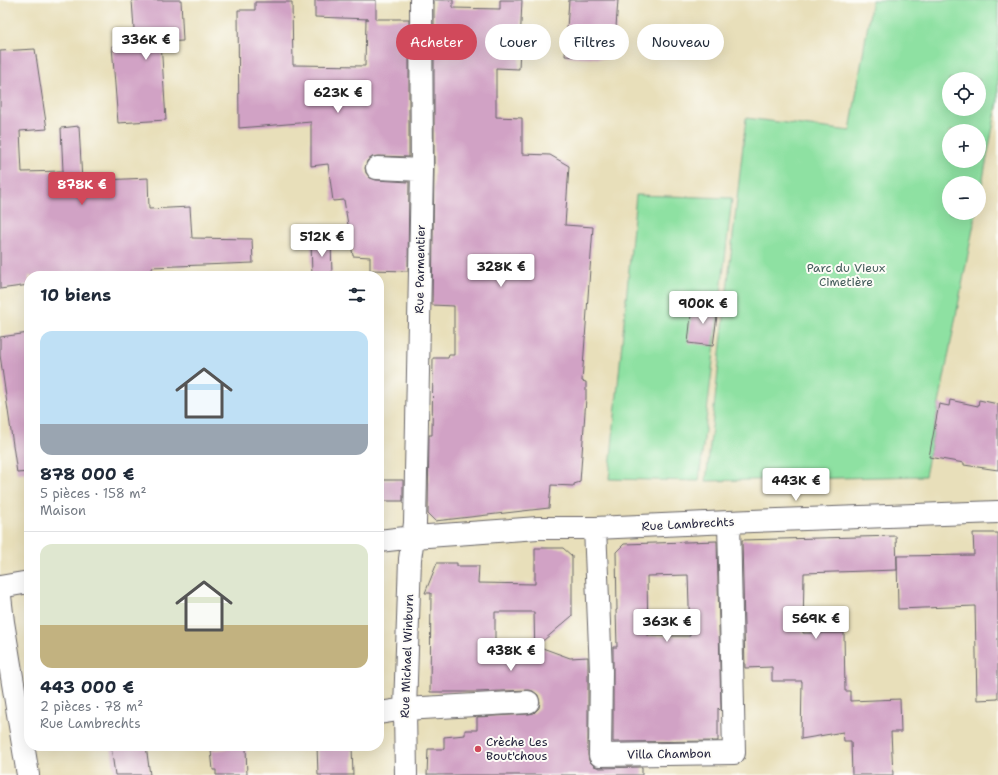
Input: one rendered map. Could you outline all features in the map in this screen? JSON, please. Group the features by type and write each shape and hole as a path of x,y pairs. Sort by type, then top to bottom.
{"street":[{"name":"Rue Parmentier","path":"414,537 422,170 421,0"},
{"path":"377,168 422,170"},
{"name":"Rue Lambrechts","path":"384,540 538,528 595,528 998,512"},
{"name":"Villa Chambon","path":"595,528 601,672 600,755 734,753 729,522"},
{"name":"Rue Michael Winburn","path":"406,775 405,709 410,559 414,537"},
{"path":"0,587 24,583"},
{"path":"0,596 24,751"},
{"path":"384,711 528,702"},
{"path":"24,751 28,775"}],"green space":[{"name":"Parc du Vieux Cimetière","path":"872,0 998,0 998,101 986,163 986,124 942,124 942,168 985,168 983,176 942,176 942,220 975,220 925,476 706,481 746,118 850,131"},
{"path":"636,195 732,198 699,481 609,479"}],"building":[{"path":"132,0 181,0 183,41 161,42 166,120 118,123 112,46 135,44"},
{"path":"315,0 376,0 376,19 409,19 409,24 396,24 396,60 409,60 409,157 372,157 367,161 365,168 366,173 370,178 376,180 409,182 408,271 370,270 370,257 353,256 344,200 333,201 328,164 311,166 311,122 239,128 238,10 255,10 255,2 292,2 293,65 365,66 366,19 369,19 315,17"},
{"path":"434,0 453,0 453,8 500,9 500,0 522,0 521,24 485,24 485,60 519,60 519,69 496,68 496,117 522,118 522,154 550,155 569,166 565,225 593,227 582,381 586,382 586,398 580,482 574,484 574,486 551,485 549,508 435,521 428,514 429,435 432,435 433,358 448,358 449,355 454,355 454,306 432,305 434,60 477,60 477,24 434,24"},
{"path":"569,0 618,0 616,24 567,24"},
{"path":"35,49 47,129 20,131 22,172 63,171 61,128 79,126 82,181 148,178 149,209 190,207 192,238 252,239 253,263 152,267 152,271 24,271 24,286 0,289 0,51"},
{"path":"311,240 331,240 332,271 312,271"},
{"path":"692,305 718,308 713,346 688,343"},
{"path":"24,334 24,472 17,473 0,355 0,337"},
{"path":"950,400 978,406 979,400 998,404 998,470 964,465 964,463 929,457 939,404 949,406"},
{"path":"384,480 403,480 403,501 384,501"},
{"path":"973,533 998,533 998,699 977,700 975,606 898,609 897,556 974,555"},
{"path":"896,536 897,570 804,573 803,633 844,633 845,691 850,691 850,701 900,699 901,732 891,732 893,775 852,775 851,741 844,741 843,732 801,739 802,681 772,681 772,667 745,668 742,540"},
{"path":"717,541 721,711 718,708 718,741 613,742 613,647 617,647 616,552 624,544","holes":["688,575 690,636 648,636 647,576"]},
{"path":"535,548 563,548 572,556 572,616 537,646 570,658 588,657 589,761 594,766 600,768 642,767 642,775 427,775 428,749 444,749 444,737 465,735 465,730 477,730 477,717 534,713 539,708 540,702 538,695 533,691 528,690 430,692 431,593 425,593 437,563 457,563 457,566 479,566 478,583 535,584","holes":["495,612 534,612 535,658 495,659"]},
{"path":"112,751 147,751 150,775 115,775"},
{"path":"211,751 246,751 247,775 216,775 216,770 213,770"},
{"path":"317,751 352,751 353,775 318,775"}],"place":[{"name":"Crèche Les Bout'chous","path":"478,749"}]}
